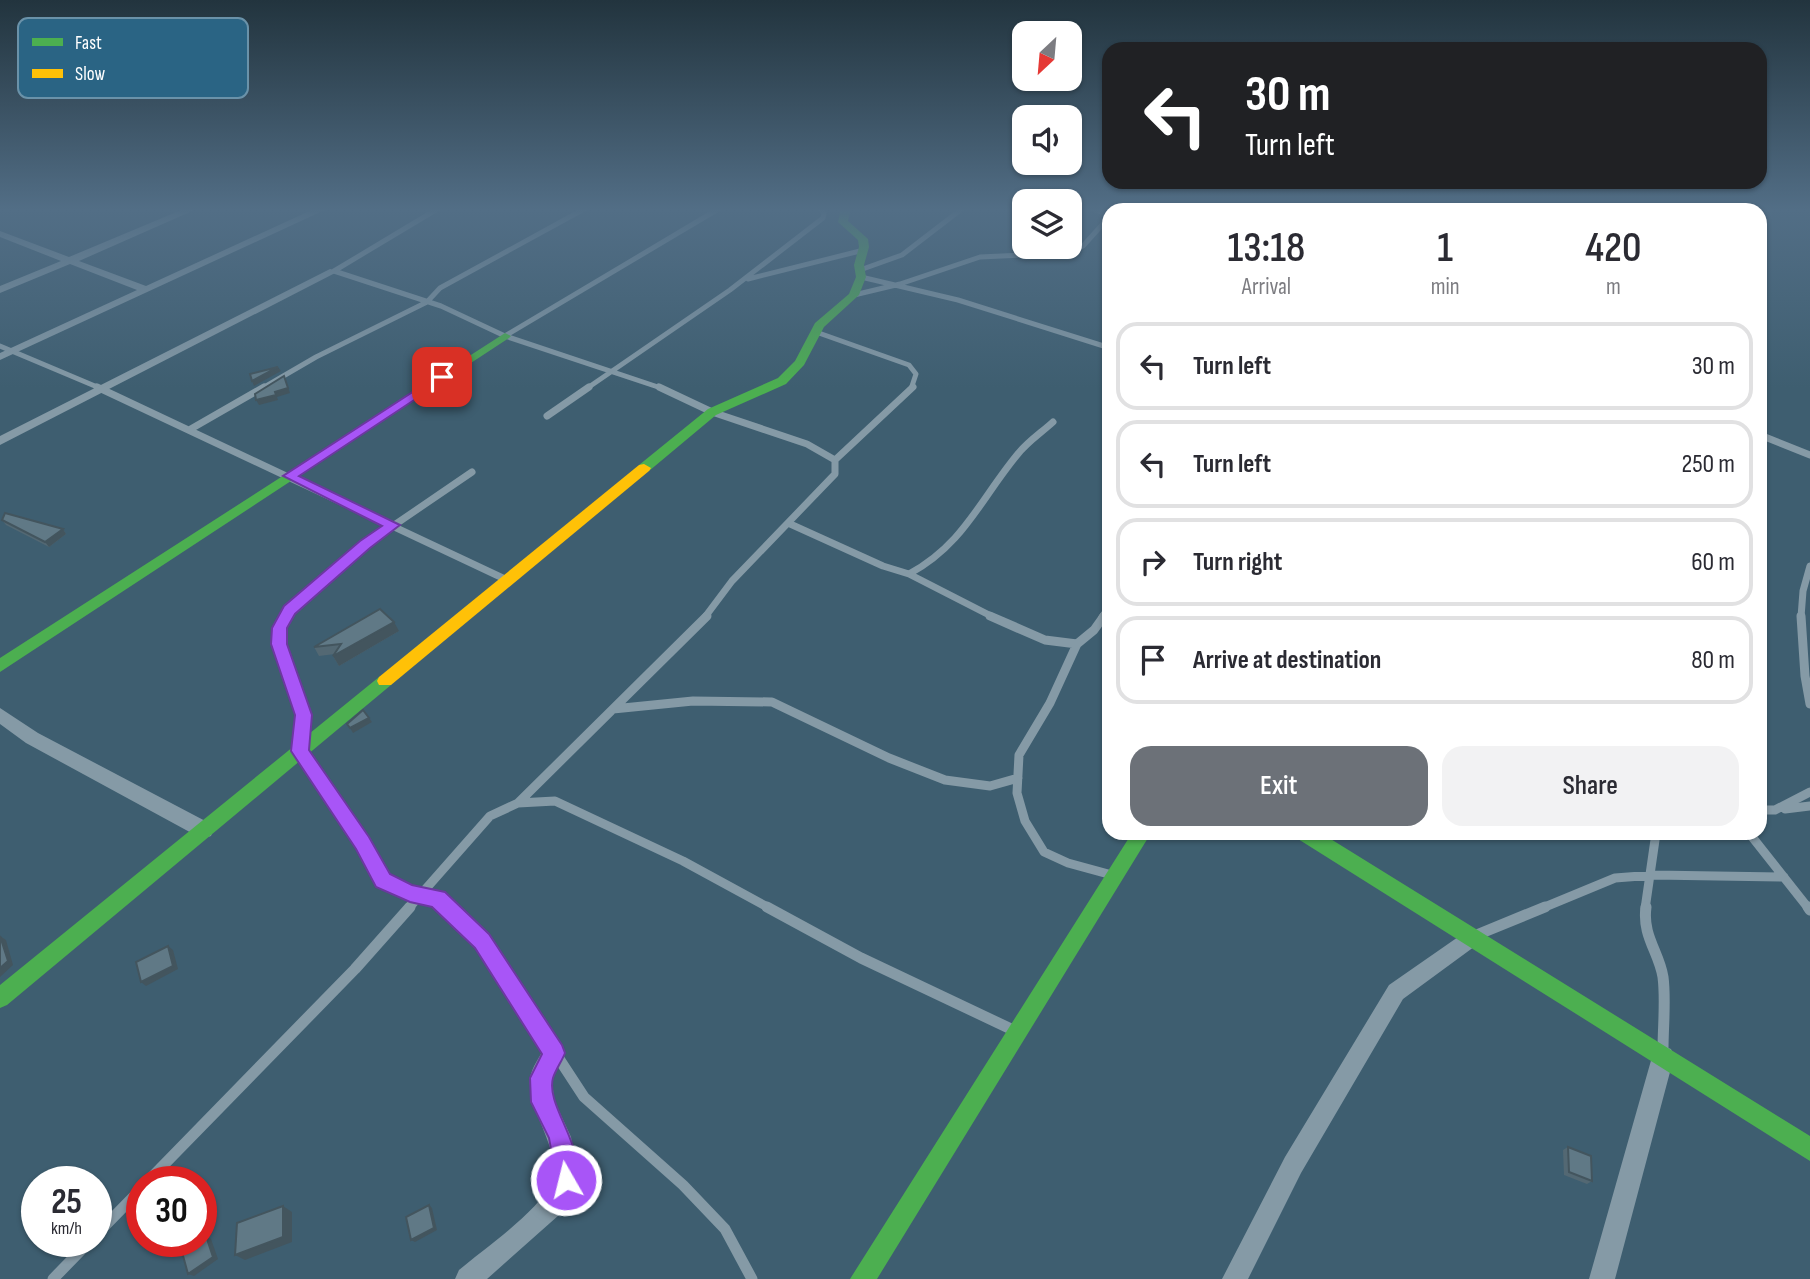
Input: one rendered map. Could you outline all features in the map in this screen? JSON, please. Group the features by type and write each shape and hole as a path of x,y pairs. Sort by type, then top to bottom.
{"street":[{"path":"0,290 55,268"},
{"path":"88,268 146,290"},
{"path":"0,357 195,268"},
{"path":"0,998 712,412 759,394 782,381 800,363 819,325 854,295 861,268"},
{"path":"0,441 334,271"},
{"path":"0,666 505,336"},
{"path":"0,715 32,738 204,830"},
{"path":"863,1279 1138,840"},
{"path":"1315,840 1810,1149"},
{"path":"1235,1279 1293,1165 1396,992 1471,937"},
{"path":"468,1279 551,1207 566,1180 560,1136 543,1102 541,1078 554,1053"},
{"path":"1602,1279 1662,1057"}],"lane":[{"path":"334,271 340,268"},
{"path":"190,430 316,357 428,302 440,288 477,268"},
{"path":"505,336 620,268"},
{"path":"547,416 758,268"},
{"path":"742,280 792,268"},
{"path":"860,273 878,268"},
{"path":"854,295 900,284 948,268"},
{"path":"334,271 428,302 505,336 668,390 712,412 779,433 835,460"},
{"path":"860,273 958,300 1102,345"},
{"path":"163,1166 355,969 490,816 518,803 712,611 732,581 835,474 835,460 914,386 917,377 914,369 900,360 816,332"},
{"path":"0,346 102,389 508,580"},
{"path":"909,574 930,565 950,546 974,518 1018,453 1053,422"},
{"path":"1767,438 1810,455"},
{"path":"472,472 365,545 289,610 279,628 279,644 303,715 300,751 362,843 383,881 438,899 482,941 584,1097 683,1185 725,1229 752,1279"},
{"path":"788,523 883,566 909,574 994,618 1045,640 1077,644"},
{"path":"1810,566 1806,570 1802,595 1801,664 1810,704"},
{"path":"1102,618 1094,630 1077,644 1050,703 1019,755 1017,793 1025,821 1044,852 1068,863 1115,876"},
{"path":"612,709 693,701 772,702 888,758 945,780 990,786 1018,779"},
{"path":"1775,810 1810,792"},
{"path":"518,803 555,801 566,806 683,861 861,958 1017,1032"},
{"path":"1767,810 1810,806"},
{"path":"1655,840 1644,918 1650,945 1663,975 1662,1057"},
{"path":"1754,840 1810,911"},
{"path":"1471,937 1615,878 1649,875 1783,877"},
{"path":"112,1219 126,1204"},
{"path":"53,1279 74,1257"}],"building":[{"path":"278,367 252,381 250,374"},
{"path":"284,376 288,388 275,392 276,395 256,400 255,394"},
{"path":"5,513 63,529 45,542 2,520"},
{"path":"380,609 394,622 333,656 341,644 314,647"},
{"path":"363,710 369,718 350,728 347,724"},
{"path":"0,936 8,961 0,968"},
{"path":"168,946 173,966 141,982 136,962"},
{"path":"1568,1147 1591,1156 1592,1181 1569,1172"},
{"path":"429,1205 434,1228 411,1240 406,1217"},
{"path":"283,1206 283,1237 235,1255 237,1223"},
{"path":"183,1257 213,1257 188,1274"}],"traffic: fast":[{"path":"644,468 712,412 782,381 800,363 819,325 854,295 861,277 859,268"},
{"path":"0,666 505,336"},
{"path":"0,998 385,681"},
{"path":"863,1279 1138,840"},
{"path":"1316,840 1810,1149"}],"traffic: slow":[{"path":"385,681 644,468"}],"route":[{"path":"442,377 289,476 393,525 365,545 289,610 279,628 279,644 303,715 300,751 362,843 383,881 410,894 438,899 482,941 554,1053 541,1078 543,1102 560,1136 566,1180"}]}
